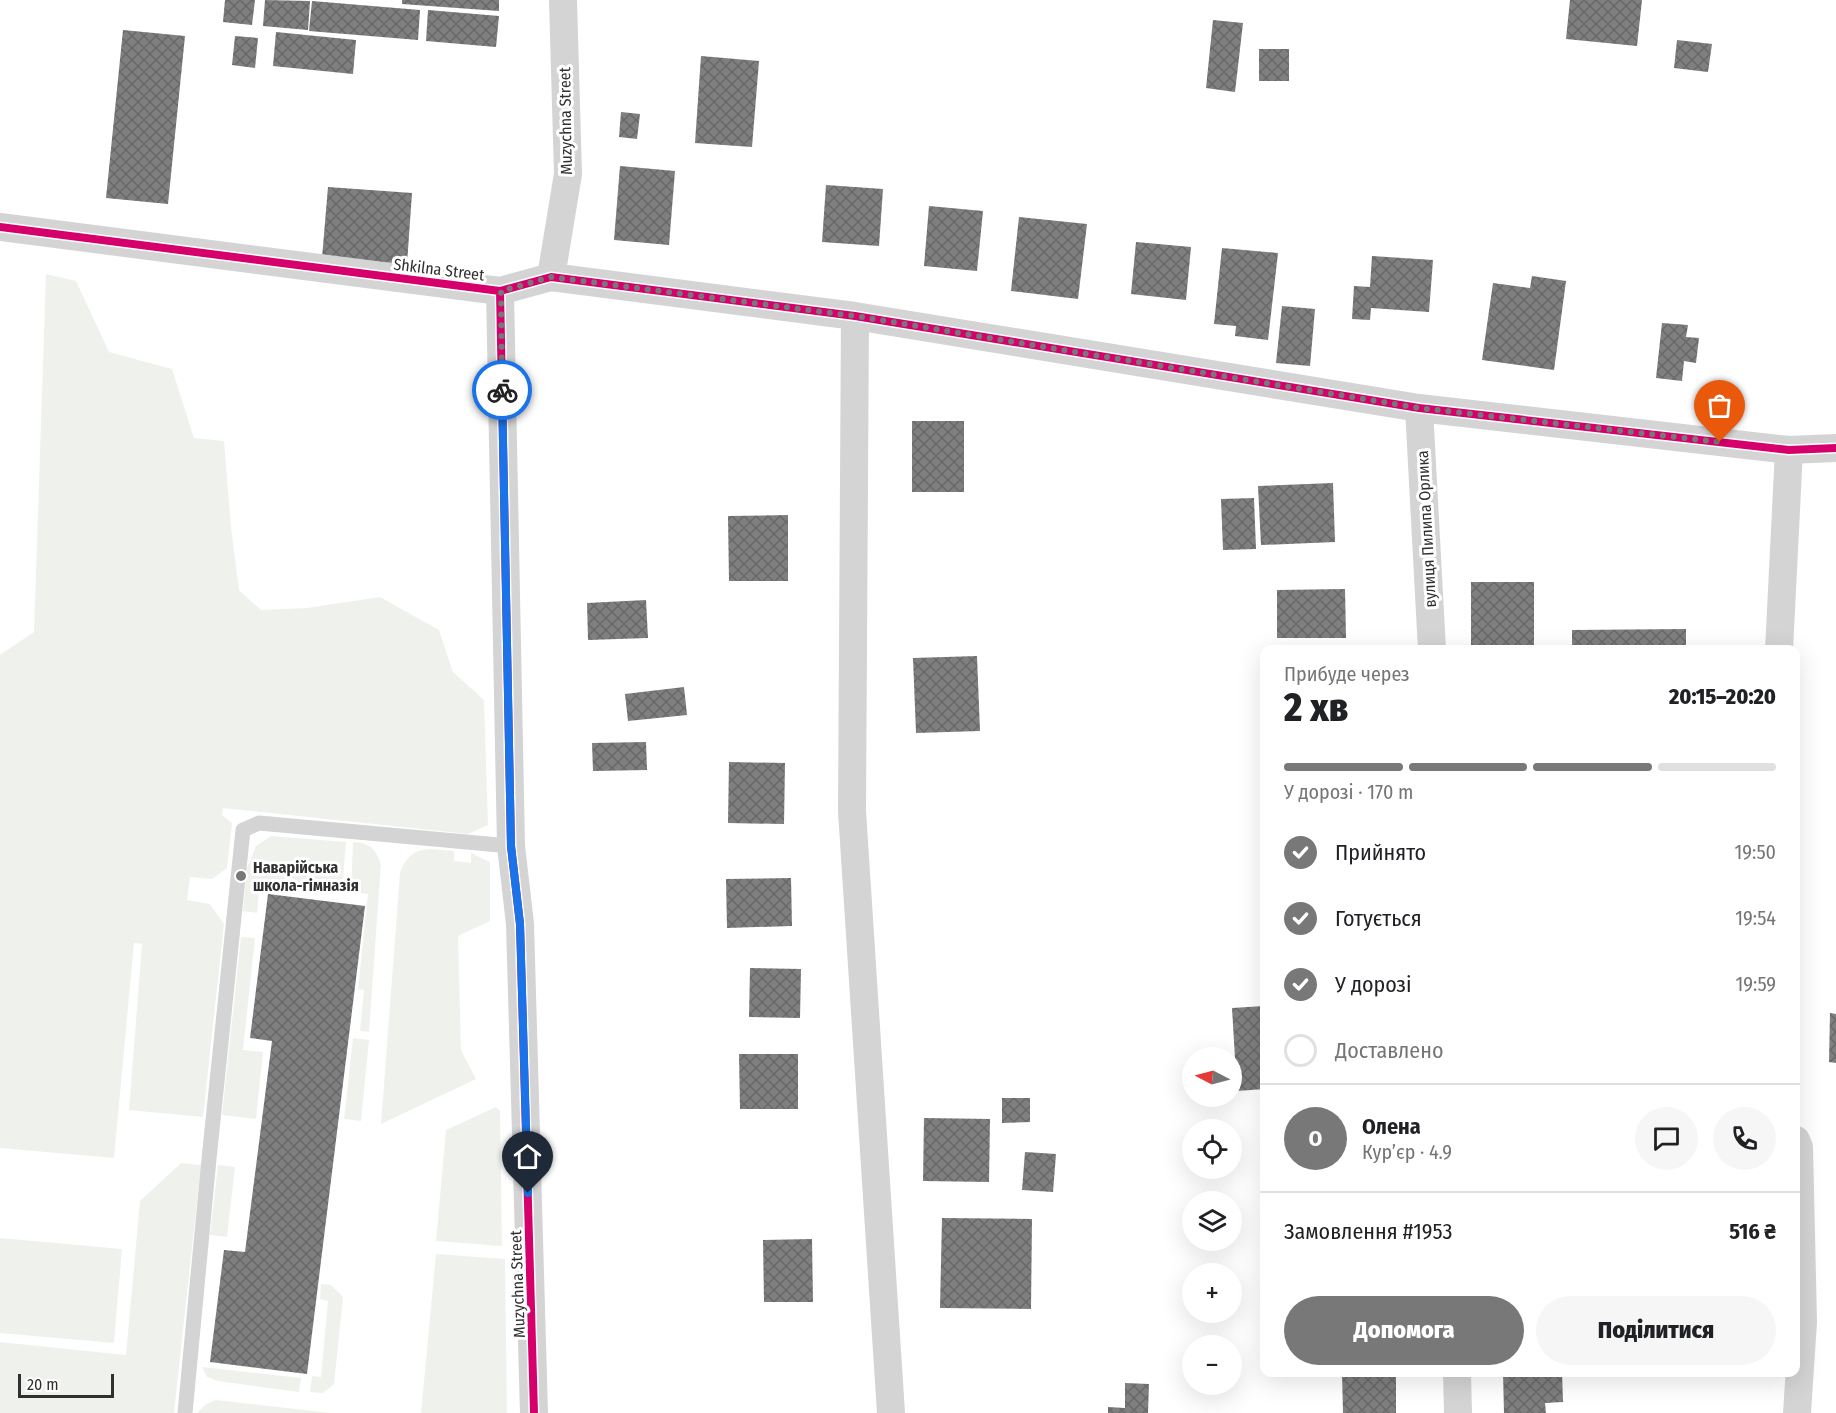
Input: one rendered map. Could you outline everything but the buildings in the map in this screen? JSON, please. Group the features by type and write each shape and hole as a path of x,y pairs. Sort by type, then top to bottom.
{"street":[{"name":"Muzychna Street","path":"551,277 568,174 563,0"},
{"name":"Shkilna Street","path":"0,227 501,291 551,277 855,316 1419,408 1789,450 1836,448"},
{"name":"Muzychna Street","path":"501,291 511,846 520,924 534,1413"},
{"path":"855,316 852,811 891,1413"},
{"name":"вулиця Пилипа Орлика","path":"1419,408 1432,645"},
{"path":"1779,645 1789,450"},
{"path":"1800,1192 1803,1322 1800,1368"},
{"path":"1457,1377 1458,1413"},
{"path":"1797,1413 1799,1377"}],"lane":[{"path":"185,1413 243,830 259,822 511,846"}],"shaded area":[{"path":"46,274 76,281 109,352 172,369 194,438 224,441 239,590 261,610 307,608 380,597 439,630 453,672 484,700 488,825 468,834 223,808 222,815 232,823 227,868 212,879 190,877 187,900 210,904 224,924 203,1117 129,1110 142,944 134,943 114,1158 0,1148 0,655 34,632"},
{"path":"271,836 346,842 342,892 266,886 259,891 257,913 243,911 247,868 256,846"},
{"path":"353,842 371,847 381,864 369,1032 360,1031 364,990 358,989 368,894 351,892"},
{"path":"430,849 454,851 454,861 471,863 471,853 490,862 490,921 458,936 461,1050 476,1079 381,1124 400,873 411,856 419,851"},
{"path":"241,937 255,938 243,1050 263,1052 256,1119 222,1115"},
{"path":"353,1038 369,1040 361,1121 344,1119"},
{"path":"496,1107 500,1111 502,1246 436,1241 446,1130"},
{"path":"181,1163 201,1165 174,1413 0,1413 0,1342 126,1355 140,1201"},
{"path":"218,1165 235,1167 227,1237 210,1235"},
{"path":"0,1238 122,1249 114,1343 0,1333"},
{"path":"436,1254 505,1259 507,1413 421,1413"},
{"path":"321,1284 331,1285 343,1297 334,1384 323,1393 310,1392 312,1376 321,1377 328,1301 320,1299"},
{"path":"202,1367 301,1378 299,1392 218,1381 207,1377"},
{"path":"216,1400 331,1413 197,1413 206,1404"}],"cycle path":[{"path":"0,227 500,291 551,277 855,316 1419,408 1789,450 1836,448"},
{"path":"500,291 511,846 520,924 534,1413"}],"way so far":[{"path":"502,390 501,291 551,277 855,316 1419,408 1720,442"}],"place":[{"name":"Наварійська школа-гімназія","path":"241,876"}],"route":[{"path":"502,390 511,846 520,924 528,1193"}]}
